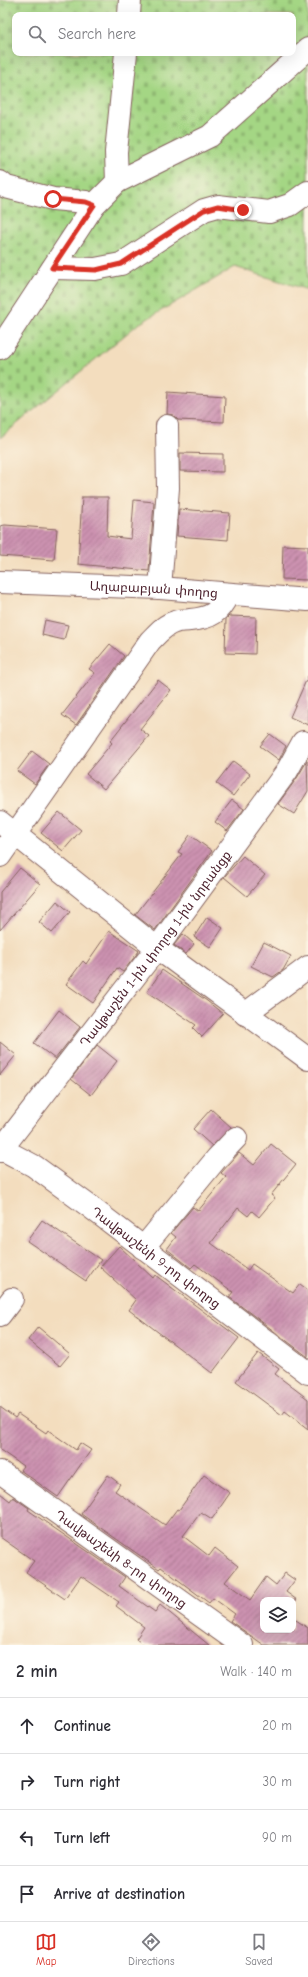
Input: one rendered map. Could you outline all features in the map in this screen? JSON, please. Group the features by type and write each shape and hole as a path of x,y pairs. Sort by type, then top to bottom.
{"street":[{"path":"129,12 130,0"},
{"path":"0,348 94,205 117,182 210,136 308,49"},
{"path":"117,182 116,152 126,56"},
{"path":"0,182 6,187 53,199 86,202 94,205"},
{"path":"52,268 96,270 121,264 204,210 218,206 269,212 290,204 308,192"},
{"path":"160,588 168,488 167,426"},
{"name":"Աղաբաբյան փողոց","path":"0,582 160,588 308,600"},
{"path":"0,856 8,829 150,641 162,629 175,622 193,620 216,613 222,608 228,594"},
{"name":"Դավթաշեն 1-ին փողոց 1-ին նրբանցք","path":"1,1149 157,948 287,771 302,742"},
{"path":"8,829 157,948 308,1059"},
{"path":"245,1014 308,967"},
{"path":"143,1248 212,1164 236,1138"},
{"name":"Դավթաշենի 9-րդ փողոց","path":"1,1149 34,1166 308,1373"},
{"name":"Դավթաշենի 8-րդ փողոց","path":"0,1472 242,1645"}],"green space":[{"path":"0,0 308,0 308,290 235,267 137,325 0,438"}],"building":[{"path":"168,392 225,396 224,422 178,420 173,415 167,414"},
{"path":"180,453 223,454 223,472 180,471"},
{"path":"82,497 108,497 107,536 131,539 134,500 154,502 149,571 78,564"},
{"path":"179,509 230,513 228,540 177,536"},
{"path":"5,525 57,529 54,560 0,556 0,526"},
{"path":"283,545 308,546 308,580 282,579"},
{"path":"229,616 256,617 255,654 225,653 226,619"},
{"path":"45,620 68,625 64,640 42,635"},
{"path":"110,644 124,656 76,725 62,715 95,673 89,669"},
{"path":"308,676 308,725 290,717"},
{"path":"158,680 171,690 140,729 149,736 104,789 86,774 112,743 110,741"},
{"path":"270,734 286,746 279,760 260,746"},
{"path":"32,751 49,764 35,784 17,771"},
{"path":"233,761 250,774 233,796 216,783"},
{"path":"307,761 308,791 294,814 278,804 297,778"},
{"path":"232,800 244,809 227,831 215,822"},
{"path":"59,812 81,830 63,851 41,833"},
{"path":"190,835 212,851 155,930 135,915 182,854 178,852"},
{"path":"243,856 265,875 247,896 224,877"},
{"path":"20,868 40,884 0,930 0,892"},
{"path":"57,901 70,912 52,933 39,922"},
{"path":"207,917 223,928 210,947 194,937"},
{"path":"109,931 139,951 123,972 117,968 93,1003 66,984 83,961 86,964"},
{"path":"183,934 194,944 186,954 174,945"},
{"path":"264,942 291,956 283,970 273,977 251,966"},
{"path":"162,970 223,1014 202,1037 193,1028 196,1025 147,992"},
{"path":"59,1010 80,1027 55,1059 34,1043"},
{"path":"0,1042 16,1055 0,1075"},
{"path":"97,1045 117,1061 91,1095 71,1079"},
{"path":"211,1109 231,1127 212,1146 193,1129"},
{"path":"271,1144 296,1164 271,1195 275,1198 259,1217 252,1211 248,1216 238,1208 211,1243 248,1270 252,1264 293,1293 300,1284 308,1290 308,1357 229,1297 233,1292 195,1264 191,1268 167,1249 176,1237 171,1233 193,1207 198,1211 226,1177 221,1173 239,1153 254,1165"},
{"path":"42,1220 101,1260 86,1281 27,1241"},
{"path":"119,1246 153,1278 155,1275 239,1338 212,1373 129,1310 136,1300 100,1267"},
{"path":"38,1327 70,1354 60,1366 28,1340"},
{"path":"258,1353 279,1369 275,1374 308,1399 308,1429 285,1411 282,1415 236,1381"},
{"path":"0,1407 15,1418 18,1414 46,1433 48,1430 76,1450 80,1443 91,1450 58,1497 20,1470 23,1466 0,1450"},
{"path":"108,1475 120,1484 115,1491 165,1525 177,1509 179,1510 204,1475 230,1493 212,1519 201,1512 183,1536 209,1556 215,1548 238,1566 225,1582 250,1600 266,1577 276,1585 285,1573 295,1580 286,1592 293,1597 260,1597 260,1633 296,1633 296,1620 308,1628 308,1645 264,1645 230,1621 235,1614 213,1598 209,1603 161,1567 159,1569 81,1514"},
{"path":"0,1493 10,1501 13,1497 29,1508 28,1510 125,1577 119,1586 155,1612 160,1605 209,1645 144,1645 136,1639 144,1627 116,1606 119,1602 81,1576 65,1599 26,1572 34,1561 0,1537"}],"route":[{"path":"53,199 86,202 94,205 52,268 96,270 121,264 204,210 218,206 243,210"}]}
